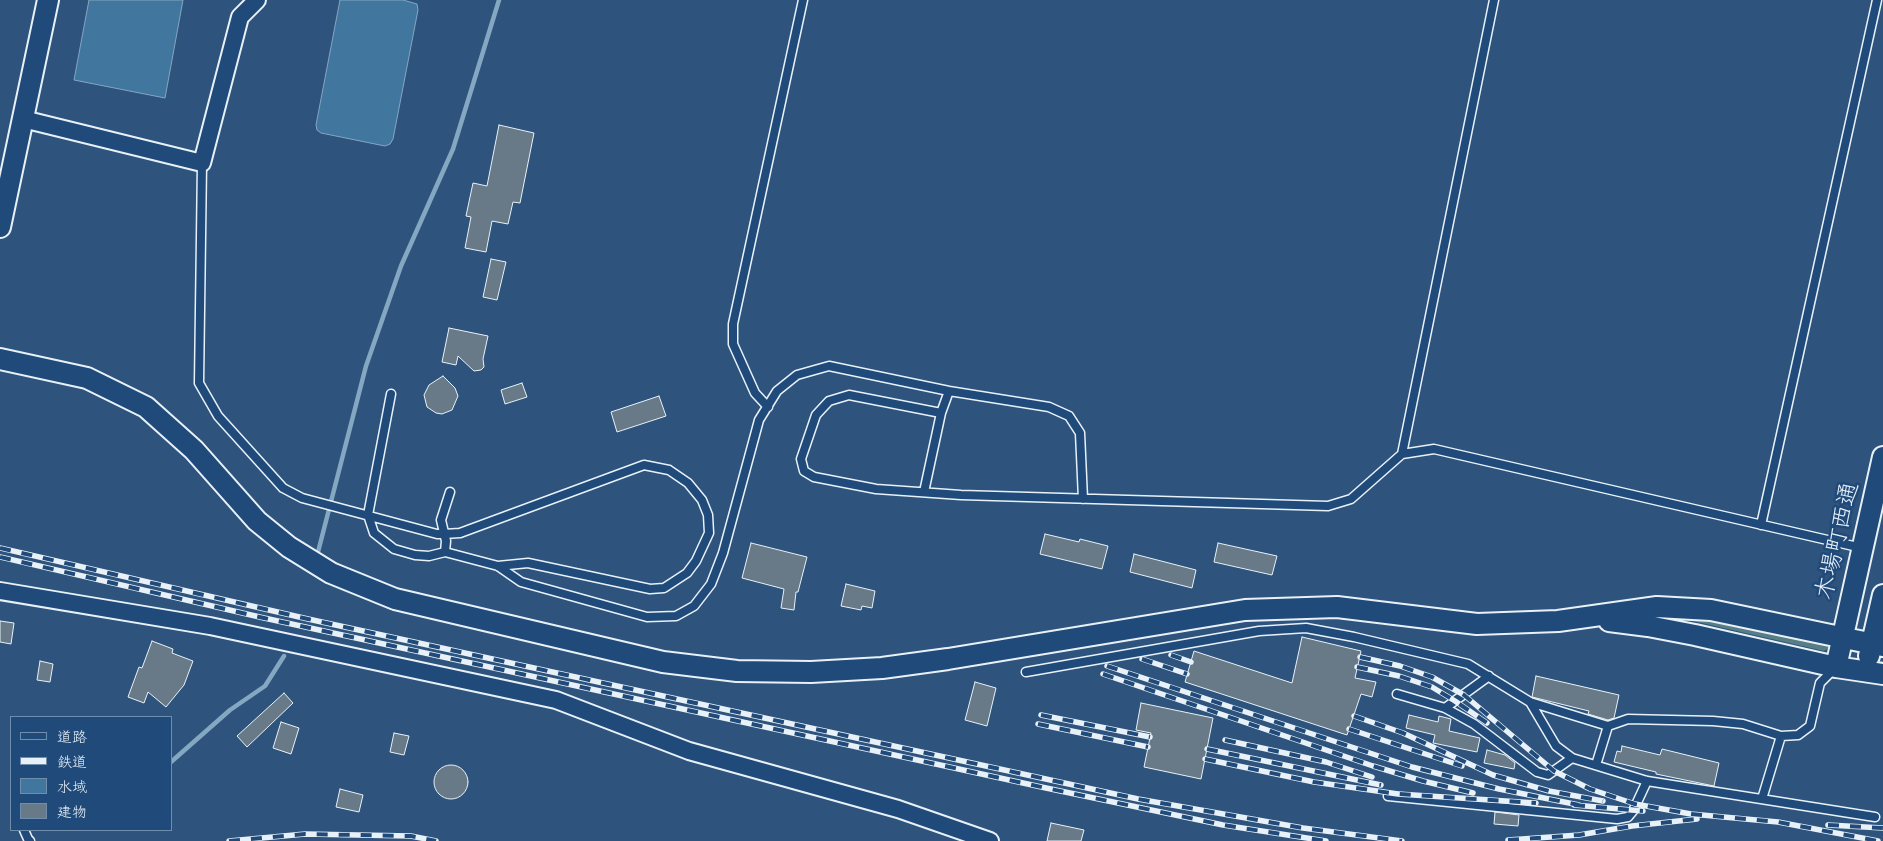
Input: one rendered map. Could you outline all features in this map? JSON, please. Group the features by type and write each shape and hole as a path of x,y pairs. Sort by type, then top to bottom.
{"street":[{"path":"0,227 48,0"},
{"path":"23,119 202,163 240,17 257,0"},
{"path":"0,359 87,378 146,407 194,450 258,521 289,547 331,573 395,599 663,662 736,671 811,672 882,668 958,658 1245,610 1337,607 1477,624 1558,621 1657,607 1711,610 1842,637"},
{"name":"木場町西通","path":"1836,667 1883,457"},
{"path":"0,591 210,626 556,700 689,751 898,809 990,841"},
{"path":"1582,618 1648,626 1686,633 1836,667 1874,672 1883,595"},
{"name":"木場町西通","path":"1842,637 1878,645"}],"lane":[{"path":"768,407 756,393 733,344 733,324 803,0"},
{"path":"1402,454 1494,0"},
{"path":"1762,525 1877,0"},
{"path":"202,163 200,384 218,416 283,488 302,498 437,534 460,533 644,465 669,470 688,483 702,500 708,515 709,534 696,561 687,573 664,588 650,589 528,563 498,566"},
{"path":"391,394 368,515 374,533 394,549 414,555 429,556 445,552 498,566 521,582 647,617 676,616 694,606 711,584 723,553 759,420 777,391 797,375 830,366 949,391 1049,407 1070,416 1080,434 1083,499"},
{"path":"924,492 941,413 949,391"},
{"path":"941,413 849,394 830,401 816,415 801,459 804,471 814,477 876,488 961,495 1328,506 1351,499 1402,454 1434,449 1862,548"},
{"path":"445,552 446,541 441,520 450,492"},
{"path":"1026,672 1259,632 1306,628 1354,637 1468,664 1489,676 1515,695 1530,702 1608,726 1628,719 1713,721 1744,724 1781,736 1798,735 1810,726 1820,683 1836,667"},
{"path":"1445,708 1489,676"},
{"path":"1397,694 1445,708 1474,724 1537,772 1548,775 1572,758"},
{"path":"1530,702 1556,746 1572,758 1647,781 1875,817"},
{"path":"1596,765 1608,726"},
{"path":"1762,799 1781,736"},
{"path":"1388,796 1617,819 1628,817 1647,781"}],"green space":[{"path":"1705,617 1826,644 1829,648 1824,651 1680,618"}],"water":[{"path":"89,0 183,0 165,98 74,80"},
{"path":"340,0 403,0 417,4 418,10 393,139 390,144 385,146 321,133 317,130 316,125"}],"building":[{"path":"499,125 534,133 520,203 513,202 508,224 492,221 486,252 465,248 471,217 466,216 473,183 487,186"},
{"path":"491,259 506,262 497,300 483,297"},
{"path":"449,328 488,336 483,359 484,367 481,370 474,371 458,356 456,365 442,362"},
{"path":"443,376 455,388 458,396 452,410 442,414 436,413 427,407 424,395 429,385"},
{"path":"522,383 527,397 505,404 501,390"},
{"path":"659,396 666,416 617,432 611,412"},
{"path":"1045,534 1079,542 1080,539 1108,546 1102,569 1040,554"},
{"path":"751,543 807,557 798,592 796,592 794,610 781,608 784,589 742,578"},
{"path":"1218,543 1277,556 1272,575 1214,562"},
{"path":"1134,554 1196,570 1192,588 1130,572"},
{"path":"846,584 875,591 872,608 862,606 861,610 841,606"},
{"path":"0,621 14,623 11,644 0,642"},
{"path":"1302,637 1361,651 1355,678 1376,682 1372,697 1361,694 1347,735 1185,682 1194,651 1292,683"},
{"path":"152,641 173,649 172,653 193,661 184,685 166,707 148,692 144,703 128,697 139,667 142,668"},
{"path":"40,661 53,664 50,682 37,680"},
{"path":"1536,676 1619,695 1614,718 1608,720 1588,714 1589,711 1532,697"},
{"path":"975,682 996,688 987,726 965,720"},
{"path":"284,693 293,703 247,747 237,736"},
{"path":"1141,703 1213,718 1201,779 1144,767 1151,733 1136,730"},
{"path":"1409,715 1438,722 1439,716 1451,719 1449,731 1480,738 1477,752 1433,743 1435,735 1406,728"},
{"path":"281,722 299,728 291,754 273,748"},
{"path":"394,733 409,736 404,755 390,752"},
{"path":"1622,746 1660,755 1662,749 1719,763 1714,786 1656,774 1656,772 1614,762 1617,751 1621,752"},
{"path":"1487,750 1505,755 1515,763 1514,769 1484,763"},
{"path":"451,765 458,766 463,770 467,775 467,789 463,794 458,798 451,799 444,798 439,794 435,789 434,782 435,775 439,770 444,766"},
{"path":"340,789 363,795 359,812 336,807"},
{"path":"1495,812 1519,815 1518,826 1494,824"},
{"path":"1051,823 1084,830 1081,841 1047,841"}],"waterway":[{"path":"318,552 366,366 401,266 453,149 499,0"},
{"path":"172,761 230,710 265,686 284,656"}],"railway":[{"path":"0,548 308,619 1138,799 1303,828 1402,841"},
{"path":"0,557 264,618 1046,788 1223,825 1326,841"},
{"path":"1171,655 1191,662"},
{"path":"1360,657 1400,666 1432,677 1464,695 1554,771 1590,789 1635,804 1691,814 1778,822 1878,841"},
{"path":"1142,659 1187,674"},
{"path":"1107,666 1412,767 1499,789 1579,805"},
{"path":"1357,667 1399,676 1432,687 1487,723"},
{"path":"1103,674 1373,766 1473,793"},
{"path":"1041,715 1150,737"},
{"path":"1354,716 1403,733 1493,775 1549,791 1603,801"},
{"path":"1038,724 1148,747"},
{"path":"1349,729 1462,766"},
{"path":"1225,740 1326,762 1372,777"},
{"path":"1207,749 1381,785"},
{"path":"1205,759 1314,782 1398,794 1536,803"},
{"path":"1574,805 1643,811"},
{"path":"1508,840 1579,835 1632,826 1697,819"},
{"path":"1828,825 1883,828"},
{"path":"229,841 305,834 411,836 436,841"}]}
